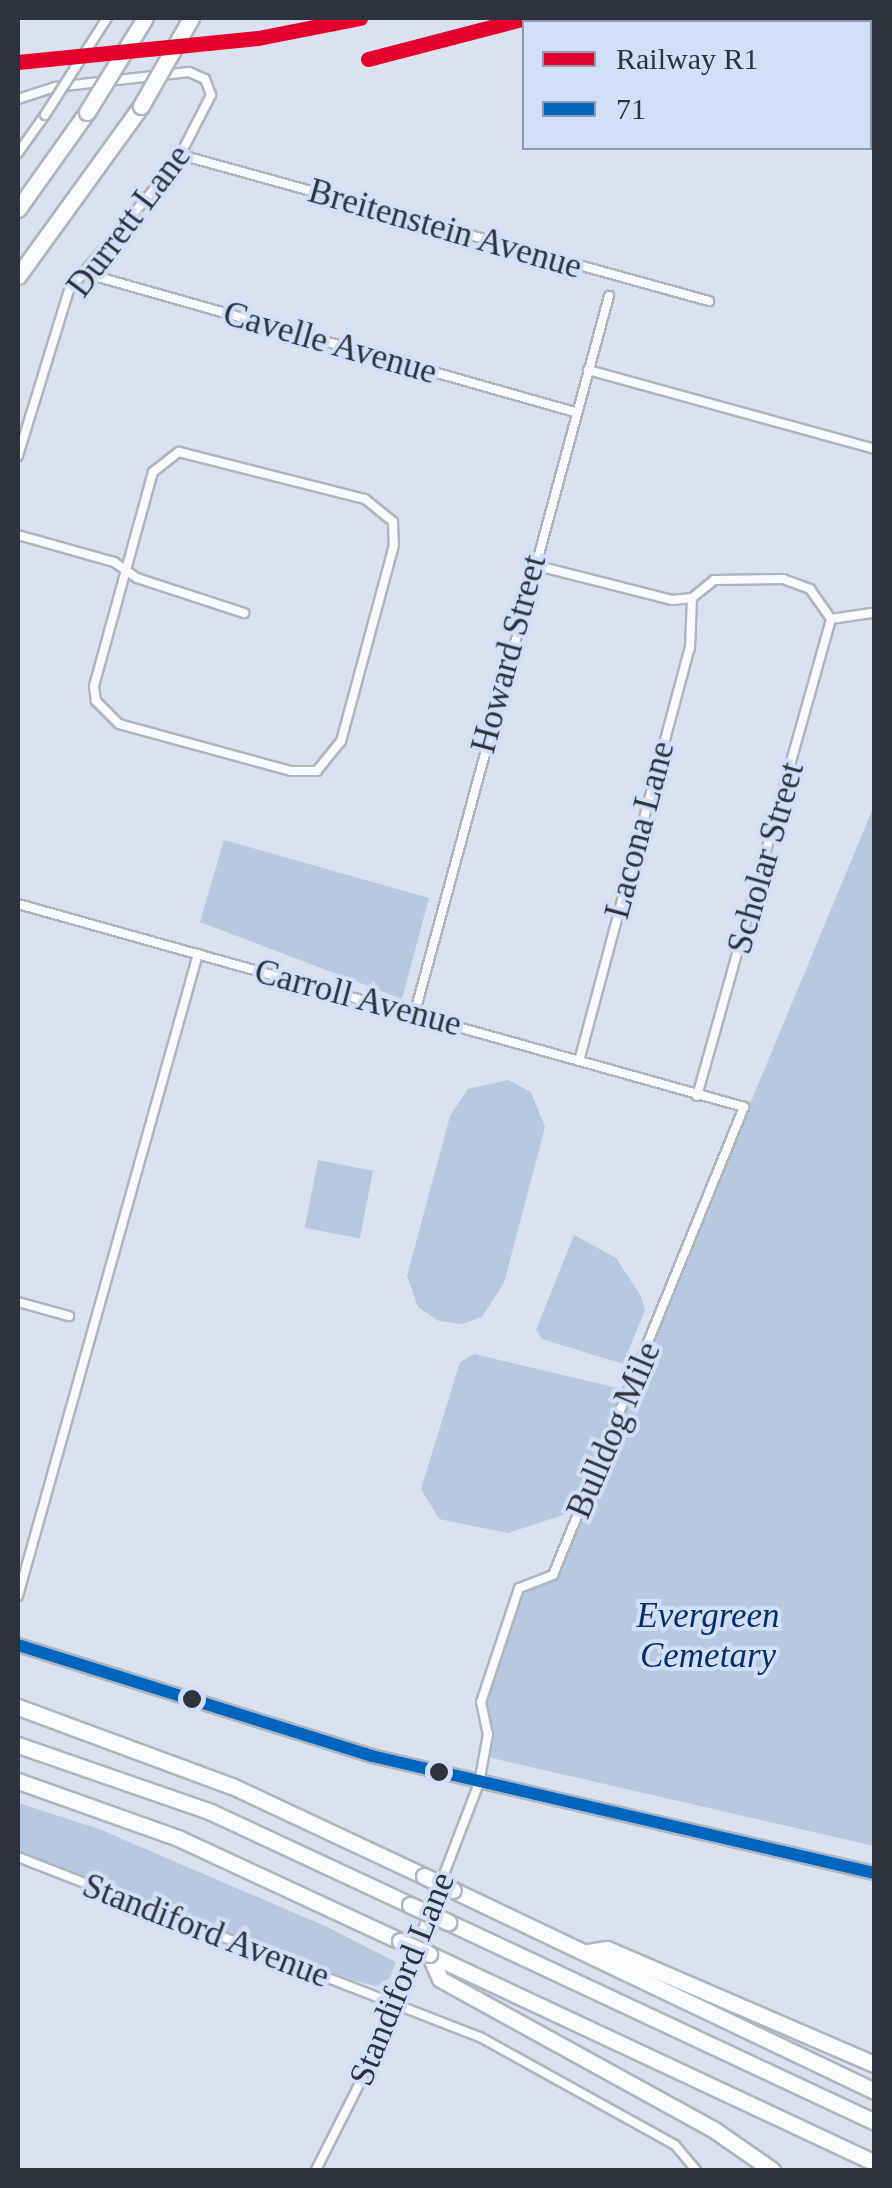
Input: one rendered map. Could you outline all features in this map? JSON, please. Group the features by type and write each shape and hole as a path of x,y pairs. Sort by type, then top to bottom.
{"highway":[{"path":"18,209 88,112 146,18"},
{"path":"18,276 141,106 191,18"},
{"path":"18,1706 232,1786 588,1952 874,2092"},
{"path":"18,1745 211,1812 874,2122"},
{"path":"18,1781 178,1838 874,2162"},
{"path":"588,1952 607,1949 874,2064"},
{"path":"429,1954 440,1979 713,2129 772,2170"}],"main road":[{"path":"18,1645 330,1745 874,1873"}],"street":[{"path":"18,153 107,18"},
{"name":"Durrett Lane","path":"18,99 55,87 189,72 205,79 211,102 181,155 69,290 18,456"},
{"name":"Breitenstein Avenue","path":"181,155 709,301"},
{"name":"Cavelle Avenue","path":"84,273 575,412"},
{"name":"Howard Street","path":"415,1012 608,296"},
{"path":"588,370 874,448"},
{"path":"179,452 385,509 394,545 332,760 317,771 291,772 107,717 94,686 125,570 153,472 179,452"},
{"path":"18,535 244,613"},
{"path":"534,564 639,595 692,598 714,580 783,579 810,589 831,619 872,614"},
{"name":"Lacona Lane","path":"579,1061 690,648 692,598"},
{"name":"Scholar Street","path":"697,1096 831,619"},
{"name":"Carroll Avenue","path":"18,904 415,1012 697,1096"},
{"path":"18,1596 198,954"},
{"name":"Bulldog Mile","path":"479,1783 488,1734 481,1702 519,1588 554,1575 744,1107 697,1096"},
{"path":"18,1302 68,1316"},
{"name":"Standiford Lane","path":"316,2170 395,2002 479,1783"},
{"name":"Standiford Avenue","path":"18,1857 480,2037 675,2145 696,2170"}],"green space":[{"name":"Evergreen Cemetary","path":"874,806 874,1846 483,1756 488,1734 481,1702 519,1588 554,1575"},
{"path":"224,840 429,898 402,999 200,922"},
{"path":"508,1080 531,1092 545,1127 504,1283 482,1317 462,1324 439,1321 418,1307 407,1276 450,1116 468,1089"},
{"path":"318,1160 373,1171 360,1238 305,1228"},
{"path":"574,1235 616,1258 641,1296 645,1310 623,1364 542,1339 536,1330"},
{"path":"474,1354 626,1390 578,1510 508,1533 439,1519 421,1489 460,1362"},
{"path":"18,1803 99,1829 325,1926 396,1962 390,1978 376,1986 355,1981 18,1852"}],"rail line":[{"name":"R1","path":"18,62 258,38 360,18"},
{"name":"R1","path":"368,59 525,18"}],"transit line":[{"name":"71","path":"18,1645 372,1756 874,1873"}]}
